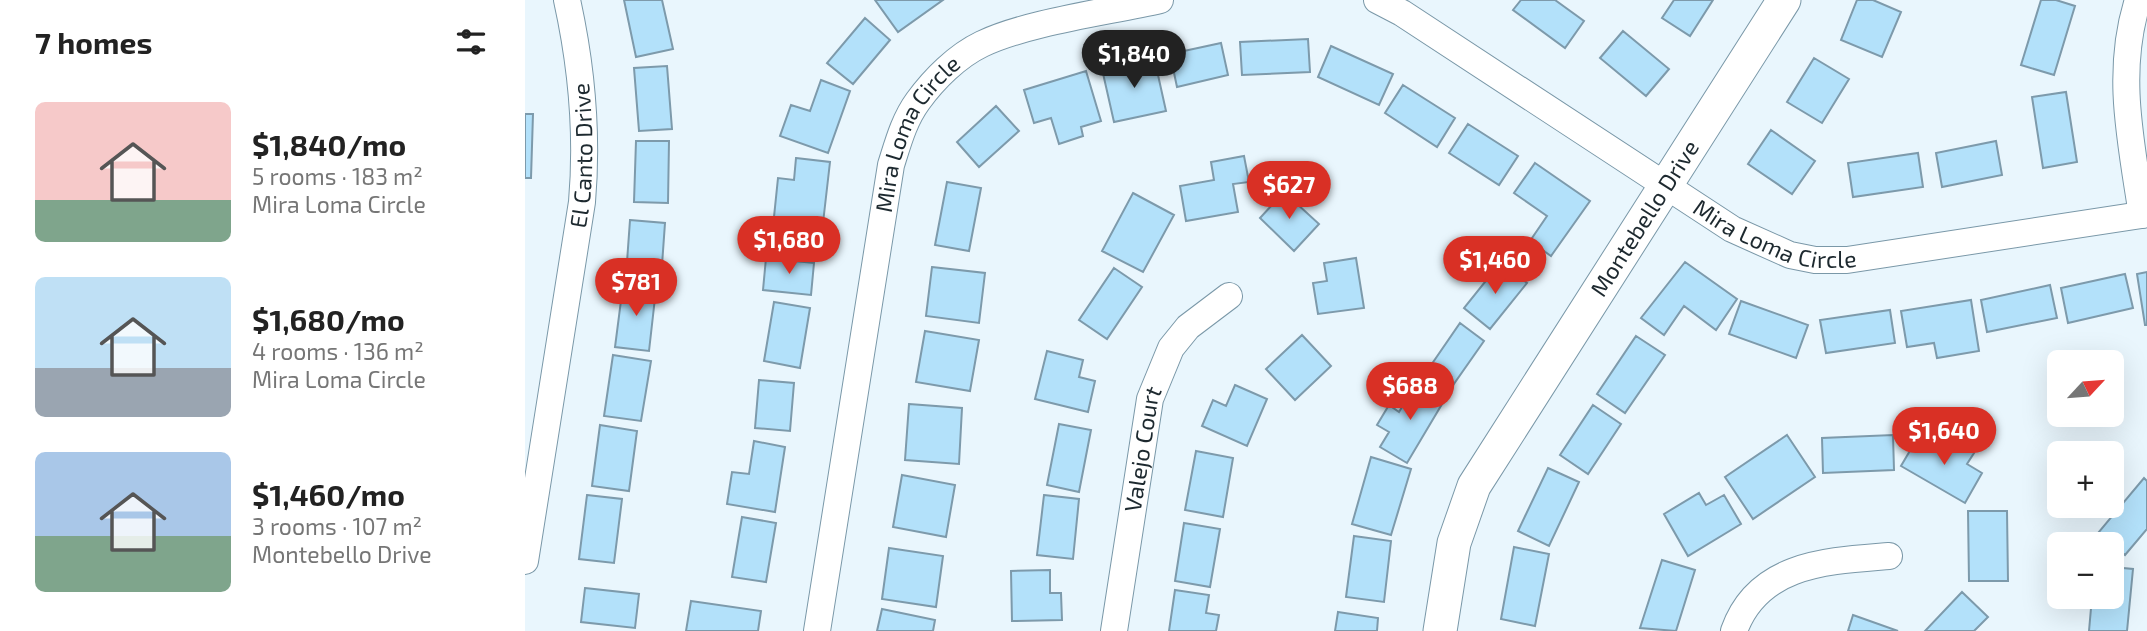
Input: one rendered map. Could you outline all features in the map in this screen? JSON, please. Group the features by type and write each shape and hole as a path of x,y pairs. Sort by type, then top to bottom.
{"street":[{"name":"El Canto Drive","path":"525,561 582,202 587,152 584,96 567,0"},
{"name":"Mira Loma Circle","path":"817,631 891,165 904,127 917,102 954,62 981,44 1007,34 1160,0"},
{"name":"Mira Loma Circle","path":"1377,0 1402,13 1663,186 1764,246 1790,255 1815,260 1881,257 2145,215"},
{"name":"Montebello Drive","path":"1440,631 1454,543 1474,486 1784,0"},
{"path":"2138,0 2130,26 2125,76 2126,104 2145,215"},
{"name":"Valejo Court","path":"1114,631 1150,400 1171,348 1188,327 1229,296"},
{"path":"1734,631 1739,615 1755,595 1777,578 1803,565 1889,556"}],"building":[{"path":"624,0 662,0 673,49 636,57"},
{"path":"875,0 943,0 898,32"},
{"path":"1521,0 1555,0 1584,21 1565,48 1513,10"},
{"path":"1674,0 1713,0 1690,36 1662,18"},
{"path":"1857,0 1873,0 1901,12 1882,57 1841,40"},
{"path":"2041,0 2056,0 2075,6 2054,75 2021,65"},
{"path":"865,18 890,40 853,84 827,63"},
{"path":"1623,31 1669,69 1646,96 1600,58"},
{"path":"1308,39 1310,72 1242,75 1240,42"},
{"path":"1221,43 1228,75 1177,87 1170,54"},
{"path":"1331,46 1393,74 1379,105 1318,77"},
{"path":"1154,57 1166,111 1114,122 1102,69"},
{"path":"1814,58 1849,79 1822,123 1787,102"},
{"path":"667,66 672,129 639,131 634,68"},
{"path":"1086,71 1101,121 1081,127 1083,136 1059,144 1051,118 1034,123 1024,90"},
{"path":"821,80 850,91 828,153 780,136 791,105 810,111"},
{"path":"1403,85 1455,118 1437,147 1385,113"},
{"path":"2066,92 2077,162 2043,168 2032,97"},
{"path":"996,106 1019,131 979,167 957,142"},
{"path":"525,114 533,114 531,178 525,178"},
{"path":"1468,124 1518,156 1499,185 1449,153"},
{"path":"1771,130 1815,161 1792,194 1748,164"},
{"path":"636,141 669,141 668,203 634,202"},
{"path":"1996,141 2002,175 1942,187 1936,153"},
{"path":"1918,153 1923,187 1853,197 1848,163"},
{"path":"1244,156 1249,182 1233,184 1238,212 1186,221 1180,186 1214,180 1211,162"},
{"path":"796,158 830,162 823,223 774,217 778,178 794,180"},
{"path":"1535,163 1590,201 1551,256 1530,241 1547,216 1514,193"},
{"path":"947,182 981,188 969,251 935,245"},
{"path":"1284,192 1319,224 1294,251 1260,218"},
{"path":"1133,193 1174,215 1143,272 1102,251"},
{"path":"630,220 665,223 661,279 626,276"},
{"path":"766,258 814,263 811,295 763,290"},
{"path":"1356,258 1364,308 1318,314 1313,283 1327,281 1324,263"},
{"path":"1501,262 1527,283 1490,329 1464,308"},
{"path":"1685,262 1737,299 1716,330 1684,306 1664,335 1641,318"},
{"path":"932,267 985,273 979,323 926,316"},
{"path":"1114,268 1142,287 1107,339 1079,320"},
{"path":"2147,272 2147,325 2145,325 2137,274"},
{"path":"2125,274 2133,308 2068,323 2061,288"},
{"path":"623,285 656,289 649,351 615,347"},
{"path":"2050,285 2057,318 1987,332 1981,300"},
{"path":"1971,300 1979,351 1937,358 1934,343 1907,347 1901,311"},
{"path":"1741,301 1808,325 1796,358 1729,334"},
{"path":"774,302 810,308 800,368 764,361"},
{"path":"1890,310 1895,343 1826,353 1820,320"},
{"path":"1460,323 1484,341 1451,388 1427,371"},
{"path":"925,331 979,340 970,391 916,382"},
{"path":"1302,335 1331,366 1295,400 1266,369"},
{"path":"1636,336 1665,355 1625,413 1597,394"},
{"path":"1047,351 1083,360 1079,377 1095,381 1088,412 1035,399"},
{"path":"613,355 651,361 641,421 604,416"},
{"path":"759,380 794,383 790,431 755,428"},
{"path":"1417,382 1445,399 1407,463 1380,447 1389,432 1377,425 1389,405 1399,412"},
{"path":"1235,385 1267,399 1247,446 1202,426 1213,400 1226,406"},
{"path":"909,404 962,408 959,464 905,460"},
{"path":"1593,405 1621,424 1588,474 1560,455"},
{"path":"1059,424 1091,430 1079,492 1047,485"},
{"path":"600,425 637,431 629,491 592,486"},
{"path":"1787,435 1815,477 1753,519 1725,477"},
{"path":"1893,435 1894,470 1823,473 1822,438"},
{"path":"1918,437 1939,449 1946,437 1974,453 1967,464 1982,473 1965,503 1901,466"},
{"path":"754,441 785,447 775,512 727,504 732,472 749,474"},
{"path":"1196,451 1233,458 1223,517 1185,510"},
{"path":"1371,457 1411,469 1391,535 1352,524"},
{"path":"1548,468 1579,482 1549,546 1518,531"},
{"path":"902,475 955,485 946,537 893,527"},
{"path":"2144,478 2147,481 2147,529 2125,555 2124,532 2099,532 2111,518 2124,518 2124,502"},
{"path":"1699,493 1706,505 1724,495 1741,524 1688,556 1664,514"},
{"path":"587,495 622,499 614,563 579,559"},
{"path":"1044,495 1079,499 1073,559 1037,555"},
{"path":"1968,511 2007,511 2008,581 1969,581"},
{"path":"742,517 776,523 766,582 732,577"},
{"path":"1184,523 1220,529 1210,587 1175,581"},
{"path":"1354,536 1391,541 1384,602 1346,597"},
{"path":"1514,547 1549,554 1535,626 1501,619"},
{"path":"889,548 943,556 936,607 882,599"},
{"path":"1662,560 1695,570 1676,631 1640,628"},
{"path":"2124,568 2133,569 2127,631 2089,631 2091,609 2124,609"},
{"path":"1050,570 1050,593 1061,593 1062,620 1012,621 1011,571"},
{"path":"585,588 639,594 635,628 581,622"},
{"path":"1175,590 1209,595 1206,613 1219,615 1216,631 1169,631"},
{"path":"1962,592 1988,617 1974,631 1925,631"},
{"path":"691,601 761,611 758,631 686,631"},
{"path":"882,609 935,620 933,631 877,631"},
{"path":"1338,612 1378,618 1377,631 1335,631"},
{"path":"1853,615 1898,631 1848,631"}]}
